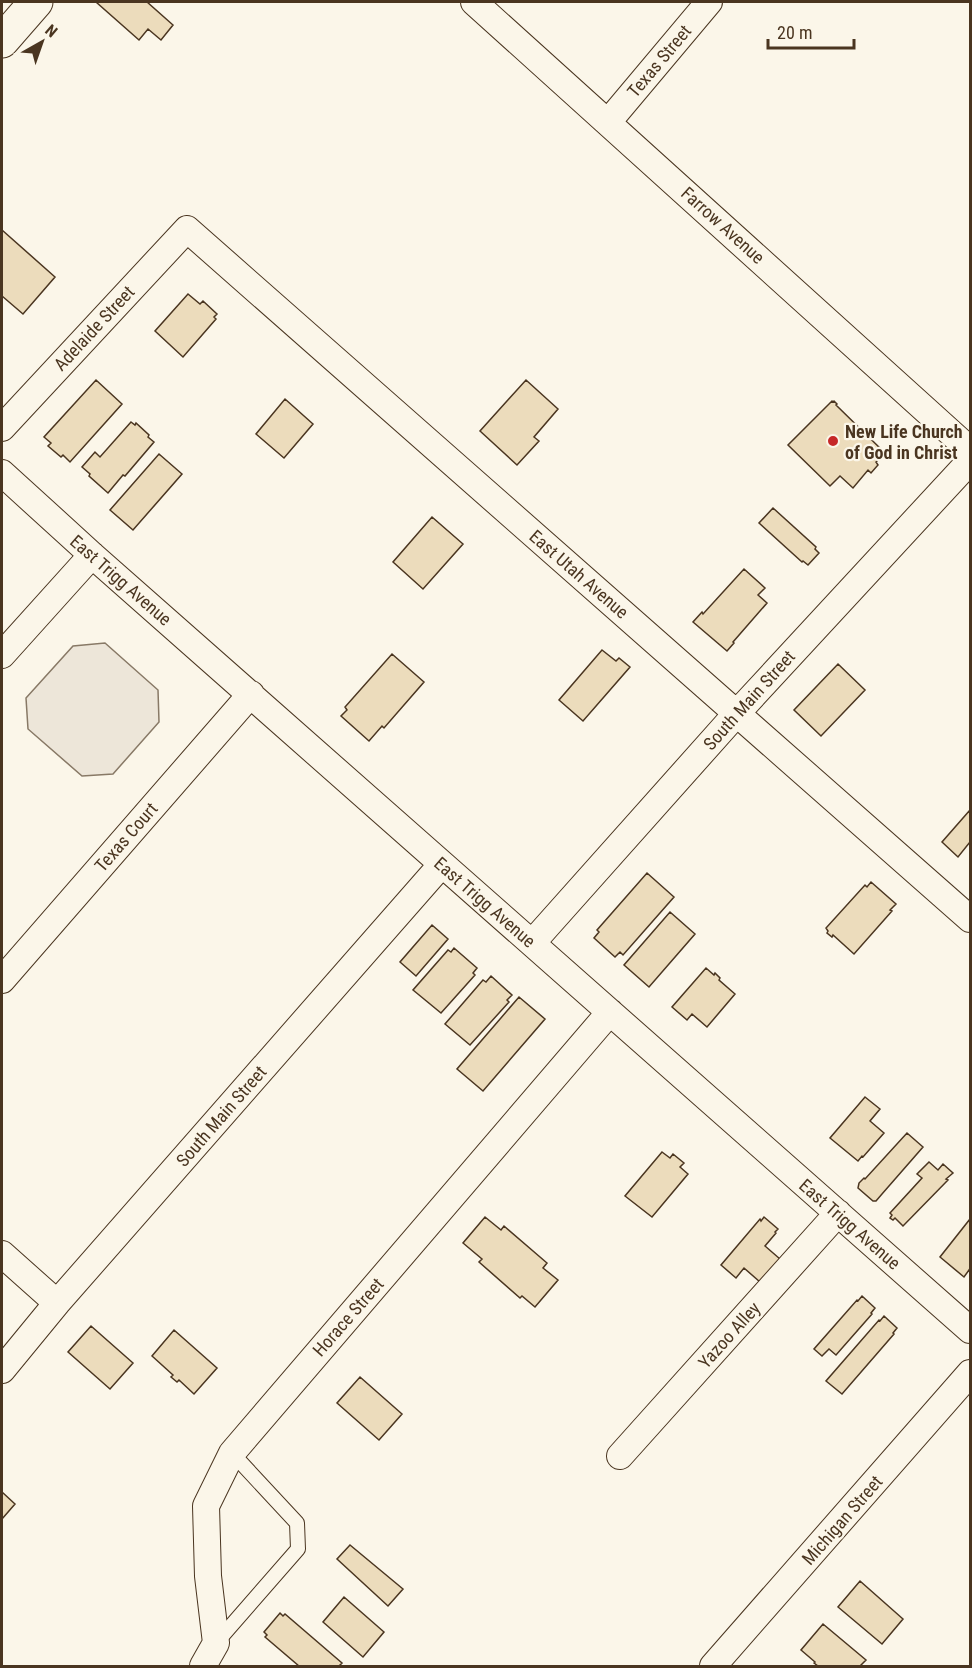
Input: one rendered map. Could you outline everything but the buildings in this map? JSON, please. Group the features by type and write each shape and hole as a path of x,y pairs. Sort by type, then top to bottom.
{"main road":[{"path":"2,41 36,2"}],"street":[{"name":"Farrow Avenue","path":"474,2 970,450"},
{"name":"Texas Street","path":"609,122 709,2"},
{"name":"Adelaide Street","path":"2,428 187,229"},
{"name":"East Utah Avenue","path":"187,229 970,920"},
{"name":"South Main Street","path":"532,943 737,713 970,461"},
{"name":"East Trigg Avenue","path":"2,473 970,1330"},
{"path":"2,655 92,555"},
{"name":"Texas Court","path":"2,980 251,694"},
{"name":"South Main Street","path":"2,1370 57,1303 442,864"},
{"name":"Horace Street","path":"216,1643 208,1576 206,1506 232,1453 610,1012"},
{"name":"Yazoo Alley","path":"620,1456 838,1213"},
{"path":"2,1254 57,1303"},
{"name":"Michigan Street","path":"713,1666 970,1373"},
{"path":"203,1666 216,1643"}],"lane":[{"path":"216,1643 298,1550 297,1523 232,1453"}],"shaded area":[{"path":"105,643 158,690 159,722 113,774 82,776 28,729 26,698 73,646"}],"place":[{"name":"New Life Church of God in Christ","path":"833,441"}]}
